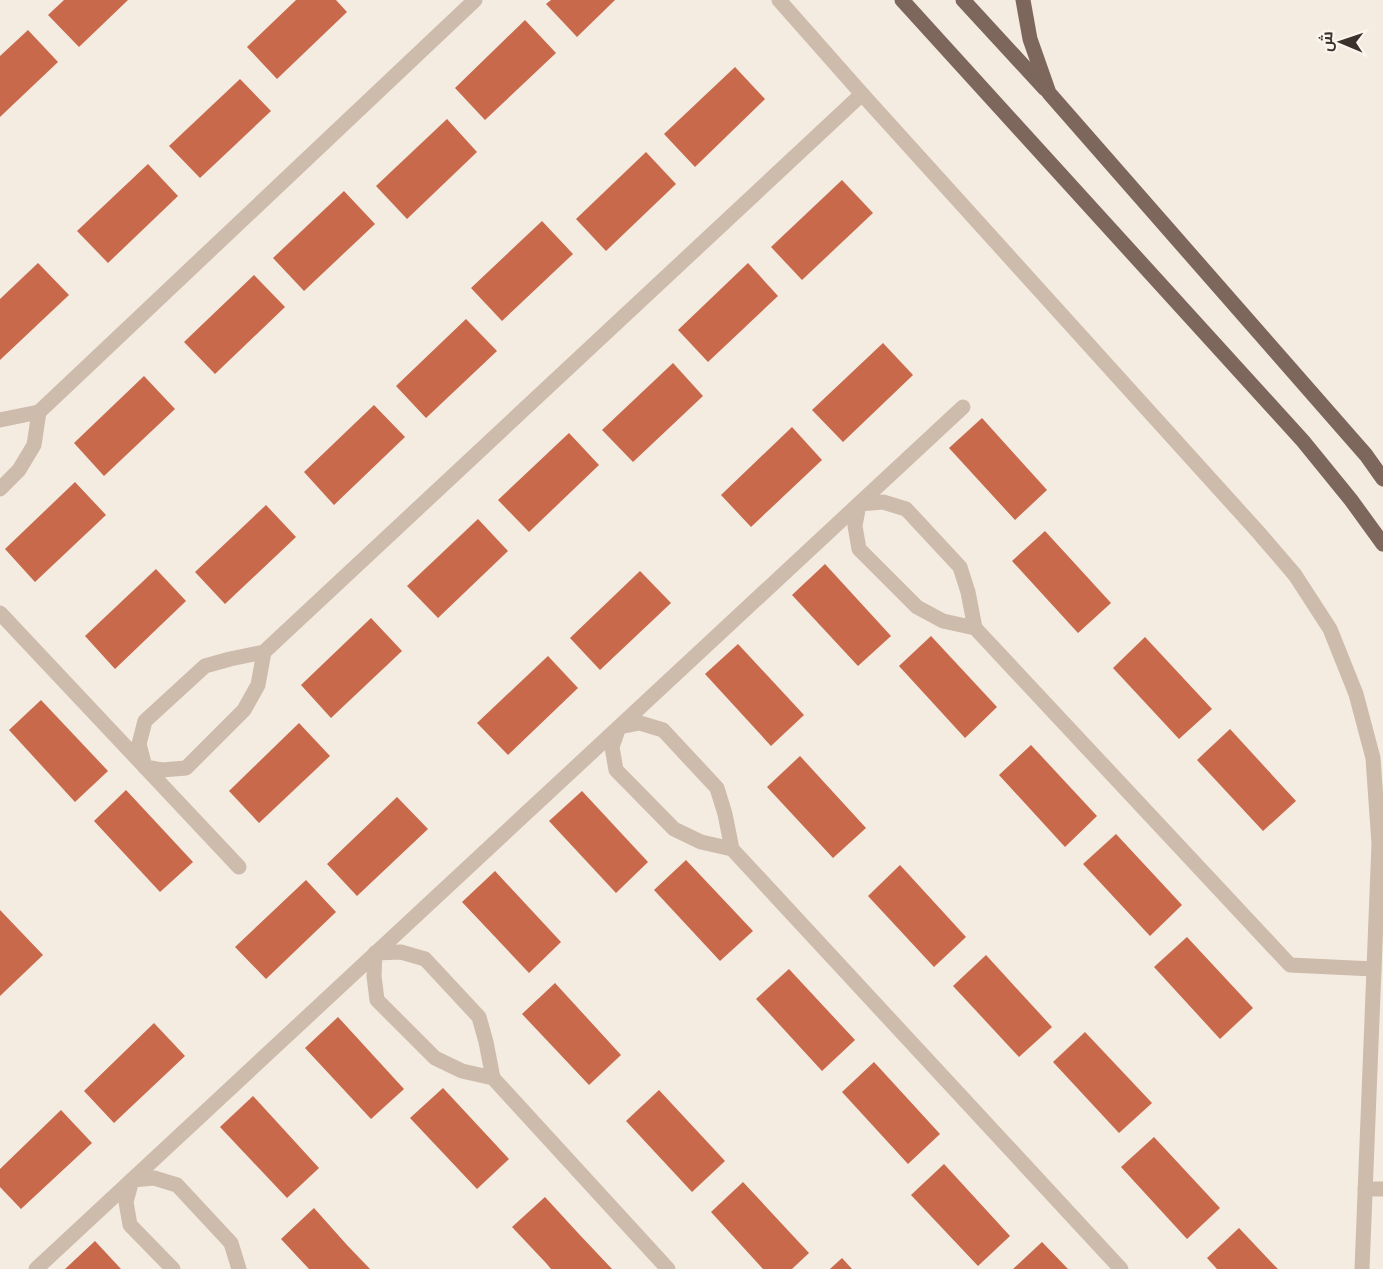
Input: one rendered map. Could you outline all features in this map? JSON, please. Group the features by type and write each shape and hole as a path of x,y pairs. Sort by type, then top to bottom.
{"main road":[{"path":"903,0 1303,441 1383,544"},
{"path":"963,0 1049,93 1366,455 1383,479"},
{"path":"1023,0 1030,39 1049,93"}],"street":[{"path":"0,420 39,412 475,0"},
{"path":"779,0 1295,575 1330,629 1356,694 1373,758 1379,844 1362,1269"},
{"path":"145,767 139,744 146,721 205,666 230,658 264,652 862,94"},
{"path":"36,1269 963,407"},
{"path":"0,489 19,470 34,445 39,412"},
{"path":"859,504 883,502 906,509 960,567 975,628 1290,965 1374,969"},
{"path":"859,504 855,526 859,549 917,607 943,621 975,628"},
{"path":"0,613 238,867"},
{"path":"145,767 162,770 186,768 244,710 258,685 264,652"},
{"path":"619,727 640,723 663,730 717,788 732,849 1121,1269"},
{"path":"619,727 612,747 616,770 674,829 701,842 732,849"},
{"path":"375,953 401,952 425,959 479,1017 493,1078 668,1269"},
{"path":"375,953 374,976 377,1000 435,1058 462,1071 493,1078"},
{"path":"132,1180 154,1178 177,1185 231,1243 239,1269"},
{"path":"132,1180 126,1202 130,1225 173,1269"},
{"path":"1365,1189 1383,1189"}],"building":[{"path":"64,0 128,0 79,47 48,15"},
{"path":"296,0 336,0 347,12 277,79 247,47"},
{"path":"551,0 615,0 577,37 546,4"},
{"path":"525,20 556,53 485,120 455,88"},
{"path":"28,30 58,62 0,117 0,56"},
{"path":"735,67 765,99 695,167 664,134"},
{"path":"240,79 271,111 200,178 169,146"},
{"path":"447,119 477,152 407,219 376,186"},
{"path":"646,152 676,184 606,251 576,219"},
{"path":"148,164 178,196 108,263 77,231"},
{"path":"842,180 873,213 802,280 771,247"},
{"path":"344,191 375,224 304,291 273,258"},
{"path":"542,221 573,254 502,321 471,288"},
{"path":"38,263 69,295 0,360 0,299"},
{"path":"748,263 778,296 708,362 678,330"},
{"path":"254,275 285,307 215,374 184,342"},
{"path":"466,319 497,351 426,418 396,386"},
{"path":"883,343 913,375 843,442 812,410"},
{"path":"673,363 703,396 633,462 602,430"},
{"path":"144,376 175,409 104,476 74,443"},
{"path":"374,405 405,437 334,505 304,472"},
{"path":"982,418 1047,490 1015,520 949,448"},
{"path":"792,427 822,460 751,527 721,495"},
{"path":"569,433 599,465 529,532 498,500"},
{"path":"75,482 106,515 35,582 5,549"},
{"path":"266,505 296,537 225,604 195,572"},
{"path":"478,519 508,551 438,618 407,586"},
{"path":"1045,531 1111,603 1078,633 1012,561"},
{"path":"825,564 891,636 858,666 792,595"},
{"path":"156,569 186,601 115,669 85,636"},
{"path":"640,571 671,603 600,670 570,638"},
{"path":"371,618 402,651 331,718 301,685"},
{"path":"931,636 997,707 965,738 899,666"},
{"path":"1145,637 1212,709 1179,739 1113,668"},
{"path":"738,644 804,715 771,746 705,674"},
{"path":"548,656 578,688 508,755 477,723"},
{"path":"41,700 108,771 75,802 9,730"},
{"path":"299,723 330,756 259,823 229,791"},
{"path":"1230,729 1296,801 1263,831 1197,760"},
{"path":"1031,745 1097,816 1065,847 999,775"},
{"path":"800,756 866,828 833,858 767,787"},
{"path":"126,790 193,862 160,892 94,821"},
{"path":"582,791 648,862 616,893 549,821"},
{"path":"397,797 428,829 357,896 327,864"},
{"path":"1116,834 1182,905 1150,936 1083,864"},
{"path":"686,860 753,931 720,961 654,890"},
{"path":"900,865 966,937 934,967 868,896"},
{"path":"495,871 561,942 529,973 462,902"},
{"path":"306,880 336,912 266,979 235,947"},
{"path":"0,910 43,955 0,996"},
{"path":"1187,937 1253,1008 1220,1039 1154,967"},
{"path":"986,955 1052,1027 1019,1057 953,986"},
{"path":"789,969 855,1040 822,1071 756,999"},
{"path":"555,983 621,1055 589,1085 522,1014"},
{"path":"338,1017 404,1089 371,1119 305,1048"},
{"path":"154,1023 185,1056 114,1123 84,1091"},
{"path":"1085,1032 1152,1103 1119,1133 1053,1062"},
{"path":"874,1062 940,1134 908,1164 842,1092"},
{"path":"443,1088 509,1159 477,1189 410,1118"},
{"path":"659,1090 725,1161 692,1192 626,1121"},
{"path":"253,1096 319,1168 287,1198 220,1127"},
{"path":"61,1110 92,1143 21,1209 0,1187 0,1169"},
{"path":"1154,1137 1220,1208 1187,1239 1121,1167"},
{"path":"944,1164 1010,1236 978,1266 911,1195"},
{"path":"743,1182 809,1253 792,1269 763,1269 711,1212"},
{"path":"545,1197 612,1269 551,1269 512,1227"},
{"path":"314,1208 370,1269 309,1269 281,1239"},
{"path":"1239,1228 1278,1269 1217,1269 1207,1258"},
{"path":"95,1241 121,1269 65,1269"},
{"path":"1042,1242 1068,1269 1013,1269"},
{"path":"842,1258 852,1269 830,1269"}]}
